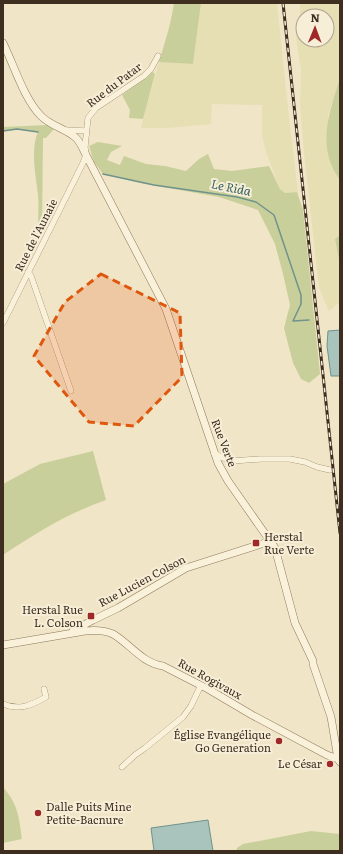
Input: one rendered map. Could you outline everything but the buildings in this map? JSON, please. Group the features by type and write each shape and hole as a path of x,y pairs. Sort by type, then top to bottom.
{"street":[{"path":"3,43 31,104 40,116 52,125 64,130 86,131"},
{"name":"Rue du Patar","path":"86,155 85,147 88,118 96,108 144,76 151,69 158,56"},
{"name":"Rue Verte","path":"64,130 76,138 86,155 166,309 218,463 228,480 272,541 279,560 295,623 313,661 331,717 339,761"},
{"name":"Rue de l'Aunaie","path":"3,323 86,155"},
{"path":"28,272 31,276 71,391"},
{"path":"214,452 223,458 232,461 290,459 330,470"},
{"name":"Rue Lucien Colson","path":"70,633 118,608 186,568 272,541"},
{"path":"93,620 93,630"},
{"name":"Rue Rogivaux","path":"3,645 93,630 113,634 140,656 201,685 252,715 339,761"},
{"path":"122,767 183,717 191,706 201,685"},
{"path":"3,704 9,707 23,708 32,705 48,699 44,689"},
{"path":"330,756 333,755 336,749"}],"highlighted area":[{"path":"101,274 180,313 182,377 134,426 89,422 34,356 65,302"}],"shaded area":[{"path":"201,3 277,3 298,192 285,193 280,189 267,155 262,136 262,105 212,104 211,124 167,128 141,128 159,62 193,64"},
{"path":"300,3 337,3 340,8 340,78 328,115 335,173 340,180 340,235 335,239 340,265 340,302 329,311 319,288 300,105 301,71 298,48 335,48 335,8 300,8"}],"green space":[{"path":"174,3 201,3 193,64 159,62 170,26"},
{"path":"152,71 155,74 143,119 129,118 130,110 122,95"},
{"path":"340,78 340,180 328,155 327,130 332,104"},
{"path":"48,125 54,129 46,138 43,138 42,229 38,230 38,199 34,147 38,132 17,129 3,131 3,127"},
{"path":"98,142 122,146 111,152 107,160 120,165 124,156 146,164 165,166 186,171 199,159 208,154 214,169 232,171 269,166 280,189 285,193 297,192 303,210 320,374 309,383 301,379 293,363 284,328 290,305 283,274 275,244 258,210 219,197 140,183 103,174 94,162 89,146"},
{"path":"340,235 340,265 335,239"},
{"path":"93,451 106,500 78,511 53,524 3,555 3,484 40,464"},
{"path":"3,787 15,805 19,817 22,839 3,843"},
{"path":"311,831 340,834 340,851 236,851 237,848 243,844"}],"water":[{"path":"340,330 340,376 331,376 327,346 328,331"},
{"path":"208,820 213,851 154,851 151,828"}],"waterway":[{"name":"Le Rida","path":"3,131 17,129 38,132"},
{"name":"Le Rida","path":"103,174 154,185 237,197 256,202 274,215 301,295 301,304 293,321 309,320"}],"railway":[{"path":"283,3 340,533"}],"place":[{"name":"Herstal Rue Verte","path":"256,543"},
{"name":"Herstal Rue L. Colson","path":"91,616"},
{"name":"Église Evangélique Go Generation","path":"279,741"},
{"name":"Le César","path":"330,764"},
{"name":"Dalle Puits Mine Petite-Bacnure","path":"38,813"}]}
